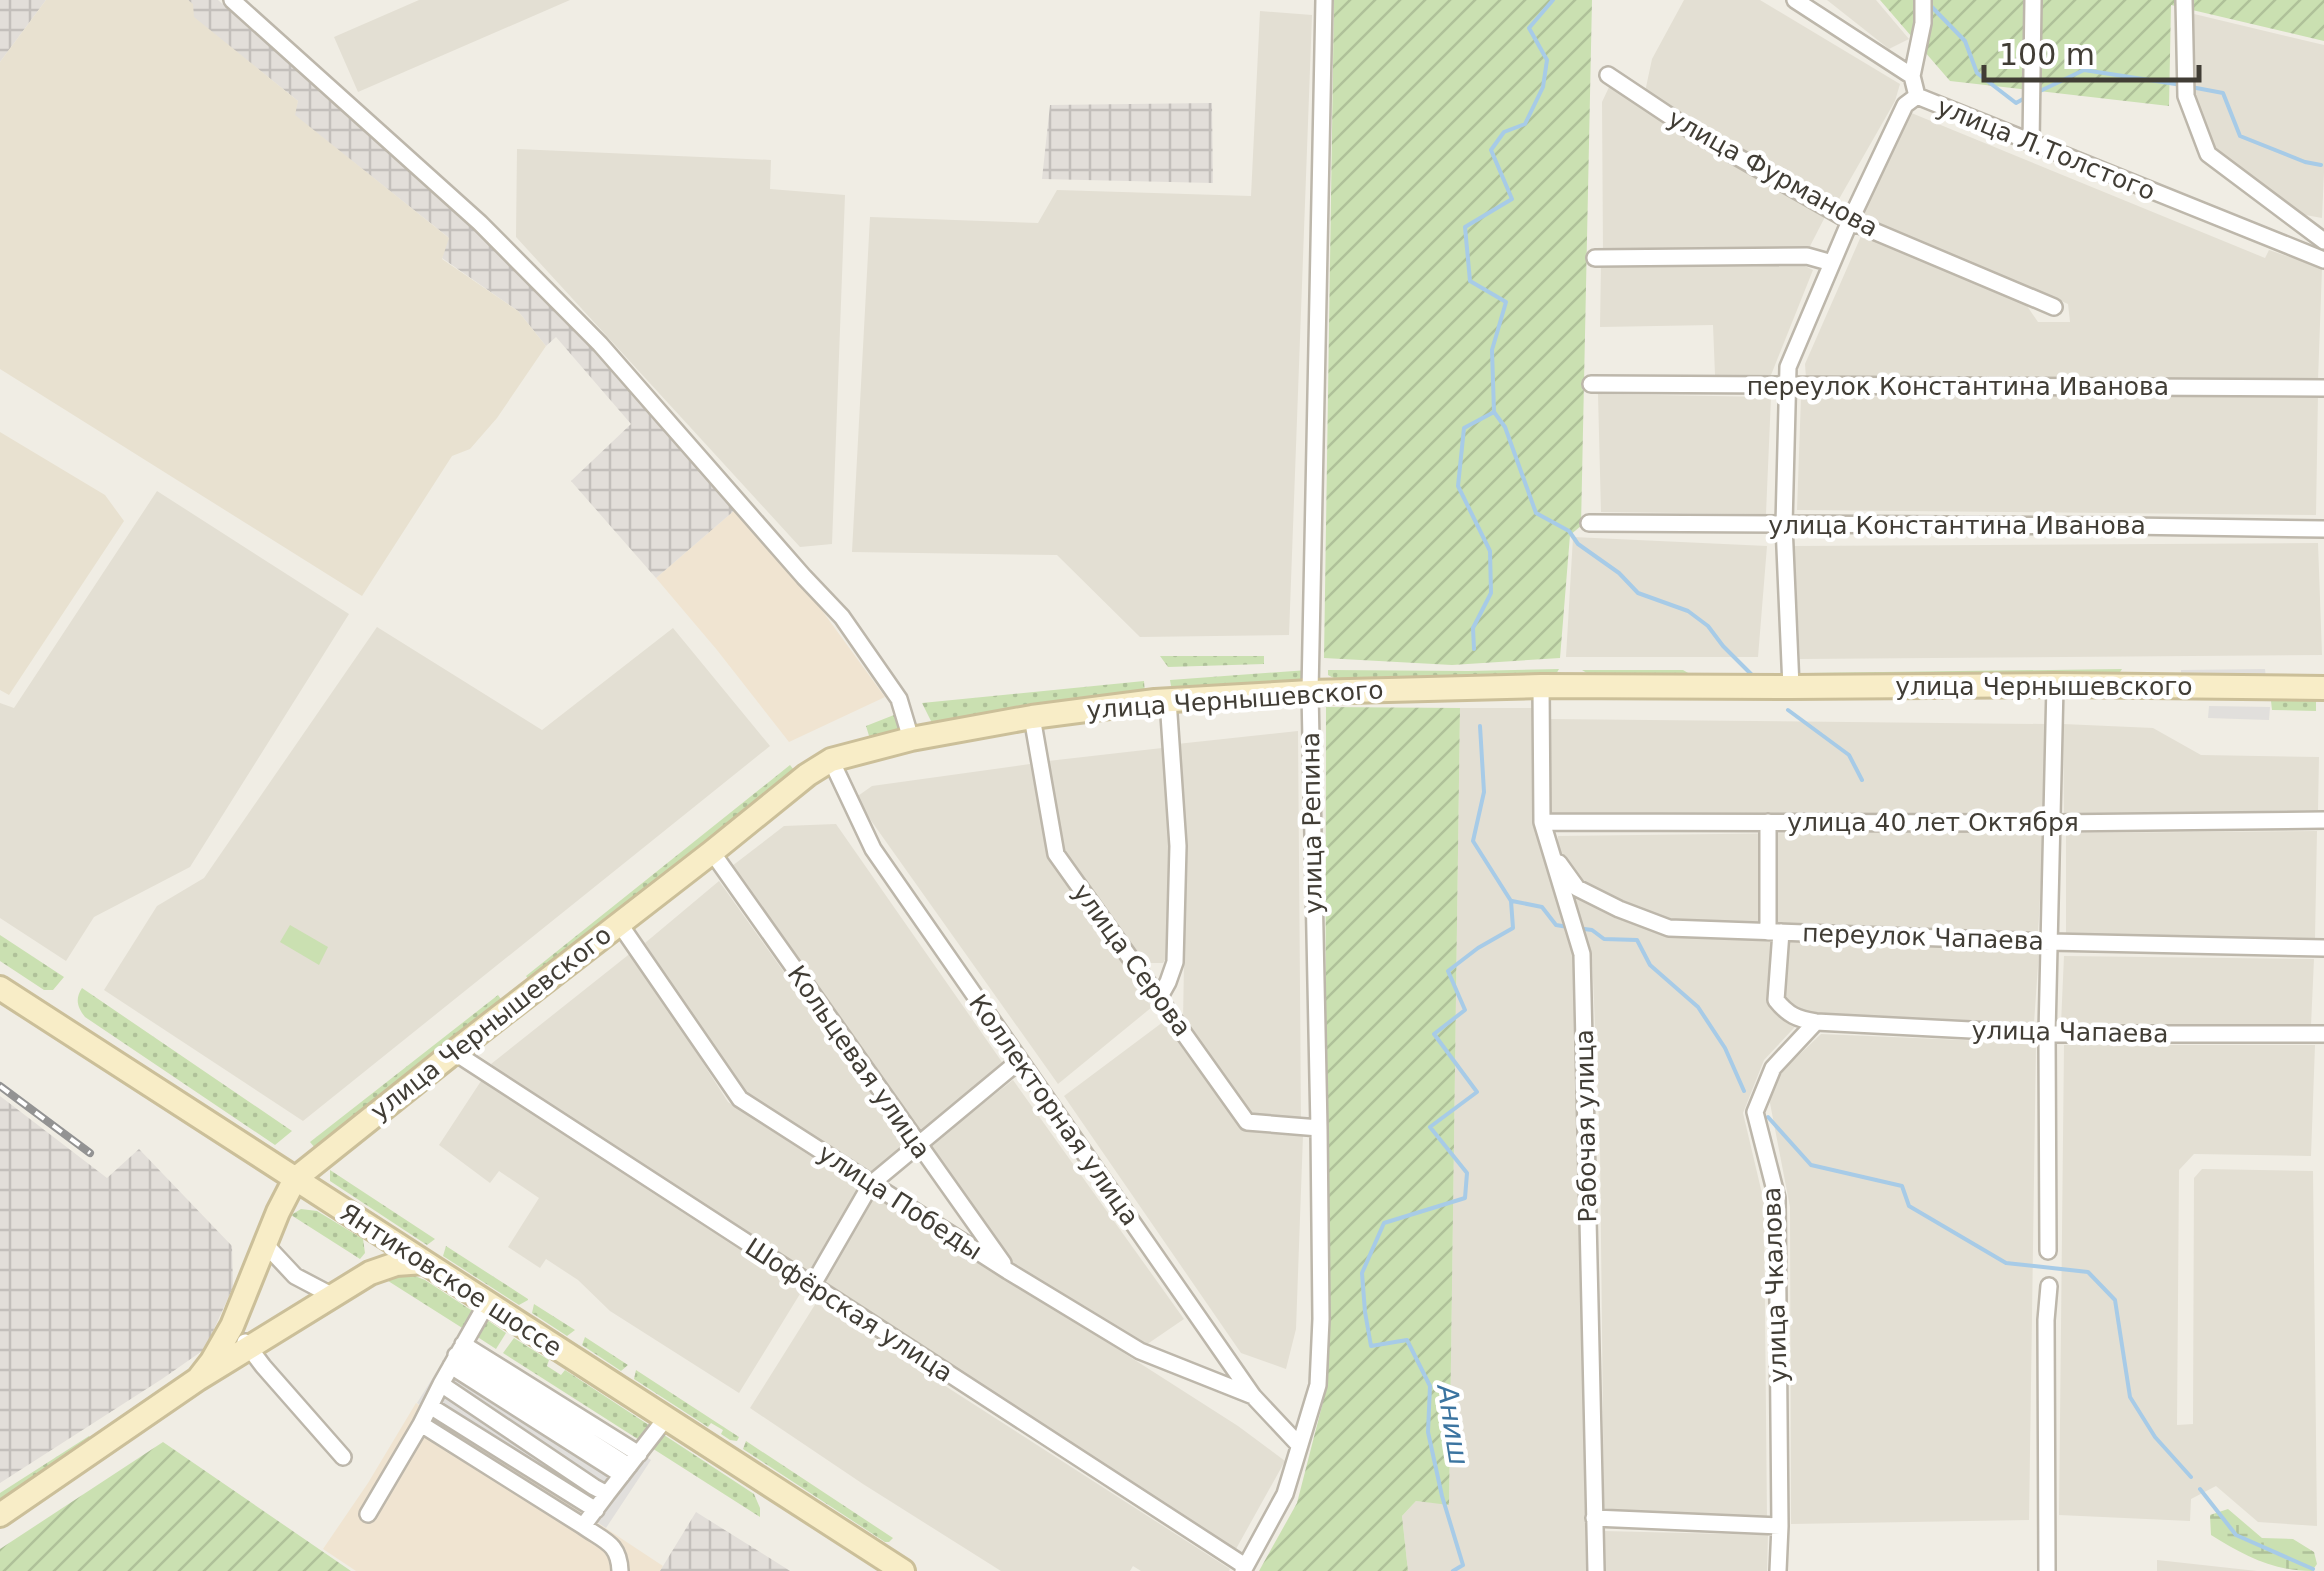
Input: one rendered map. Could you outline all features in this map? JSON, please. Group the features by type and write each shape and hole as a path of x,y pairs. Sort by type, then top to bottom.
{"street":[{"path":"232,0 480,224 600,344 842,617 899,699 911,739"},
{"name":"улица Репина","path":"1244,1569 1285,1494 1318,1385 1321,1319 1310,692 1324,0"},
{"name":"улица Л.Толстого","path":"1795,0 1912,76 1916,96 2324,260"},
{"path":"1912,76 1923,23 1922,0"},
{"path":"2031,144 2034,0"},
{"path":"2184,0 2186,96 2208,154 2324,241"},
{"name":"улица Фурманова","path":"1608,75 1692,130 1850,222 2054,308"},
{"path":"1791,687 1784,525 1788,367 1905,105 1916,96"},
{"path":"1595,258 1807,256 1832,263"},
{"name":"переулок Константина Иванова","path":"1591,384 2324,388"},
{"name":"улица Константина Иванова","path":"1589,524 2324,529"},
{"path":"2048,1251 2047,1034 2055,685"},
{"name":"улица Чернышевского","path":"295,1179 806,775 830,760 911,739 1032,717 1168,700 1310,692 1542,686 2324,688"},
{"name":"Рабочая улица","path":"1542,686 1542,822 1582,954 1596,1571"},
{"path":"1159,998 1174,962 1177,885 1168,700"},
{"name":"улица Серова","path":"1032,717 1056,854 1247,1122 1318,1128"},
{"name":"Коллекторная улица","path":"830,760 873,848 1253,1396 1299,1445"},
{"name":"улица 40 лет Октября","path":"1542,822 2324,820"},
{"path":"1768,822 1776,1000 1795,1018 1816,1022"},
{"name":"переулок Чапаева","path":"1550,849 1577,888 1669,928 2324,948"},
{"name":"Кольцевая улица","path":"712,852 1008,1271"},
{"name":"улица Победы","path":"619,922 740,1100 1140,1351 1253,1396"},
{"name":"Янтиковское шоссе","path":"0,988 903,1571"},
{"name":"улица Чапаева","path":"1816,1022 2047,1034 2324,1034"},
{"name":"улица Чкалова","path":"1778,1571 1777,1198 1755,1112 1774,1068 1816,1022"},
{"name":"Шофёрская улица","path":"454,1052 1244,1569"},
{"path":"812,1286 871,1184 1020,1061"},
{"path":"198,1379 232,1326 295,1179"},
{"path":"370,1273 380,1249 380,1234"},
{"path":"265,1244 299,1280 333,1296"},
{"path":"0,1515 198,1379 370,1273 396,1264 424,1262"},
{"path":"2046,1571 2049,1286"},
{"path":"487,1303 596,1510"},
{"path":"232,1326 343,1457"},
{"path":"430,1406 544,1413"},
{"path":"430,1406 501,1475 611,1546 619,1555 620,1571"},
{"path":"430,1406 596,1510"},
{"path":"477,1409 666,1418"},
{"path":"477,1409 544,1413 544,1413 477,1409"},
{"path":"477,1409 501,1475"},
{"path":"477,1409 501,1475"},
{"path":"477,1409 515,1428"},
{"path":"501,1475 515,1428 544,1413"},
{"path":"515,1428 544,1413"},
{"path":"515,1428 544,1413"},
{"path":"515,1428 544,1413"},
{"path":"501,1475 544,1413"},
{"path":"501,1475 544,1413"},
{"path":"501,1475 544,1413"},
{"path":"501,1475 544,1413"},
{"path":"501,1475 544,1413"},
{"path":"501,1475 544,1413"},
{"path":"501,1475 544,1413"},
{"path":"501,1475 544,1413"},
{"path":"501,1475 544,1413"},
{"path":"501,1475 544,1413"},
{"path":"368,1514 501,1475 596,1510"},
{"path":"1594,1518 1780,1526"}],"shaded area":[{"path":"0,0 46,0 0,62"},
{"path":"46,0 188,0 193,4 194,17 298,101 295,115 449,238 442,259 518,311 546,346 497,418 470,449 452,456 362,596 0,369 0,62"},
{"path":"188,0 218,0 472,228 581,337 736,509 656,578 571,481 631,424 556,337 546,346 518,311 442,258 448,237 294,115 298,101 193,17"},
{"path":"419,0 570,0 358,92 334,37"},
{"path":"1684,0 1760,0 1900,84 1895,101 1835,206 1645,92 1652,59"},
{"path":"1827,0 1876,0 1909,39 1889,49"},
{"path":"1260,11 1312,15 1289,635 1140,637 1057,555 852,552 870,217 1038,223 1057,190 1251,196"},
{"path":"2190,13 2324,45 2322,218 2289,212 2212,150 2191,96"},
{"path":"1611,83 1826,215 1808,250 1603,252 1602,102"},
{"path":"1212,103 1213,183 1042,179 1050,105"},
{"path":"1909,112 2265,258 2269,250 2322,268 2318,380 1806,378 1805,364 1862,234 2025,303 2038,322 2070,322 2068,304 1863,216"},
{"path":"517,149 771,160 770,189 845,195 832,544 800,547 516,237"},
{"path":"1797,262 1813,270 1771,375 1715,375 1713,325 1600,327 1601,264"},
{"path":"1598,394 1771,397 1766,514 1601,512"},
{"path":"2318,394 2316,515 1797,510 1801,397"},
{"path":"0,432 105,495 124,521 9,695 0,690"},
{"path":"157,491 349,614 190,867 94,917 66,961 0,918 0,703 14,708"},
{"path":"736,509 799,579 885,697 789,742 656,578"},
{"path":"1573,537 1767,546 1758,657 1566,657"},
{"path":"2318,543 2322,655 1800,659 1794,546"},
{"path":"377,627 542,730 673,628 770,746 303,1121 104,990 157,906 204,878"},
{"path":"2265,669 2266,678 2181,680 2181,670"},
{"path":"2209,706 2270,707 2269,720 2208,718"},
{"path":"1460,708 1534,708 1534,820 1576,957 1586,1571 1408,1571 1402,1516 1416,1501 1449,1504"},
{"path":"1546,719 2045,724 2043,815 1548,814"},
{"path":"2063,724 2153,728 2201,755 2319,757 2318,810 2064,815"},
{"path":"1298,731 1301,1118 1248,1115 1183,1021 1186,847 1177,744"},
{"path":"1162,748 1170,825 1168,955 1163,963 1142,963 1064,858 1048,761"},
{"path":"1030,764 1049,859 1152,1007 1058,1084 855,798 872,786"},
{"path":"836,824 1002,1062 919,1134 732,866 784,826"},
{"path":"2044,830 2038,933 1672,923 1581,883 1558,851 1558,836"},
{"path":"2317,831 2315,938 2066,937 2066,833"},
{"path":"719,881 906,1143 907,1147 869,1174 744,1095 645,943"},
{"path":"1578,895 1671,935 2039,951 2034,1023 1808,1013 1764,1060 1743,1113 1764,1202 1767,1517 1604,1511 1600,1149 1592,953 1572,900"},
{"path":"632,952 728,1102 859,1188 808,1273 491,1064"},
{"path":"2064,956 2314,959 2311,1026 2061,1024"},
{"path":"1163,1022 1243,1131 1303,1135 1296,1329 1286,1369 1241,1353 1064,1096"},
{"path":"1821,1034 2036,1043 2029,1520 1791,1524 1790,1207 1769,1098 1780,1073"},
{"path":"2064,1045 2315,1045 2311,1156 2194,1154 2179,1170 2177,1425 2193,1424 2194,1178 2202,1169 2313,1171 2317,1526 2258,1522 2216,1486 2191,1499 2190,1521 2059,1515"},
{"path":"483,1078 803,1289 739,1393 610,1311 578,1280 546,1259 540,1268 508,1247 539,1198 499,1171 490,1183 439,1145"},
{"path":"1013,1080 1184,1319 1143,1347 1012,1267 927,1147"},
{"path":"0,1096 107,1178 139,1149 232,1246 233,1287 205,1349 0,1483"},
{"path":"874,1193 1238,1426 1285,1461 1236,1549 824,1283"},
{"path":"816,1303 1229,1571 1141,1571 1133,1566 1130,1571 1001,1571 863,1484 750,1408"},
{"path":"459,1336 651,1460 606,1528 417,1403"},
{"path":"416,1403 663,1566 660,1571 356,1571 323,1549"},
{"path":"696,1512 787,1569 790,1571 660,1571"},
{"path":"1603,1531 1768,1535 1767,1571 1604,1571"},
{"path":"2157,1560 2257,1571 2157,1571"}],"green space":[{"path":"1334,0 1592,0 1581,526 1570,535 1560,658 1452,665 1324,658"},
{"path":"1880,0 2324,0 2324,41 2171,5 2169,106 1950,81"},
{"path":"1160,656 1264,656 1264,664 1168,667"},
{"path":"1559,669 1555,676 1339,681 1328,675 1328,670"},
{"path":"2122,669 2117,677 1808,678 1807,673"},
{"path":"1308,670 1304,682 1172,692 1170,680"},
{"path":"1582,670 1683,670 1695,677 1590,675"},
{"path":"1144,681 1145,694 932,723 922,703"},
{"path":"2271,701 2316,701 2316,711 2272,710"},
{"path":"1326,707 1460,708 1449,1505 1416,1501 1402,1516 1408,1571 1259,1571 1297,1503 1325,1394"},
{"path":"899,713 904,728 870,739 866,726"},
{"path":"790,765 798,775 532,984 526,976"},
{"path":"290,925 328,947 319,965 280,942"},
{"path":"0,935 64,977 53,990 44,990 0,961"},
{"path":"82,988 292,1131 275,1145 85,1017 78,1003"},
{"path":"498,995 505,1005 316,1149 310,1142"},
{"path":"330,1170 435,1239 427,1245 330,1181"},
{"path":"301,1209 317,1211 363,1239 365,1253 360,1259 291,1215"},
{"path":"446,1246 528,1300 519,1305 443,1256"},
{"path":"400,1270 425,1280 477,1314 467,1331 385,1279"},
{"path":"534,1304 575,1330 567,1336 532,1313"},
{"path":"483,1317 506,1333 496,1349 473,1334"},
{"path":"585,1337 628,1365 621,1371 582,1345"},
{"path":"514,1338 549,1360 547,1366 561,1375 565,1370 754,1494 760,1517 503,1353"},
{"path":"636,1370 739,1437 737,1441 634,1379"},
{"path":"89,1436 93,1441 0,1501 0,1493"},
{"path":"746,1441 893,1538 885,1542 743,1449"},
{"path":"163,1442 351,1571 0,1571 0,1549"},
{"path":"2228,1509 2262,1538 2293,1539 2314,1552 2317,1564 2312,1571 2271,1565 2211,1535 2210,1515"}],"waterway":[{"name":"Аниш","path":"1474,649 1473,628 1491,593 1490,551 1458,486 1464,428 1494,412 1492,350 1506,302 1470,281 1465,227 1512,199 1491,150 1504,132 1525,124 1543,87 1547,60 1529,28 1553,0"},
{"path":"1928,3 1965,41 1977,73 2016,103 2025,98"},
{"path":"2038,92 2084,70 2182,85"},
{"path":"2191,87 2223,93 2240,136 2321,165"},
{"path":"1494,412 1505,427 1536,513 1569,531 1578,544 1619,573 1638,593 1688,611 1708,626 1754,677"},
{"path":"1788,710 1849,755 1862,780"},
{"name":"Аниш","path":"1453,1571 1463,1565 1428,1432 1430,1386 1407,1340 1371,1346 1362,1273 1384,1223 1465,1198 1467,1173 1430,1127 1477,1092 1434,1034 1465,1010 1448,971 1513,928 1511,901 1473,841 1484,792 1480,726"},
{"path":"1512,901 1542,907 1556,925 1568,927"},
{"path":"1577,928 1592,930 1604,939 1637,940 1650,965 1698,1007 1725,1048 1744,1091"},
{"path":"1768,1117 1811,1165 1902,1186 1909,1206 2006,1263 2088,1272 2115,1300 2130,1397 2155,1437 2191,1477"},
{"path":"2200,1489 2236,1535 2313,1569"}],"railway":[{"path":"0,1086 90,1153"}]}
